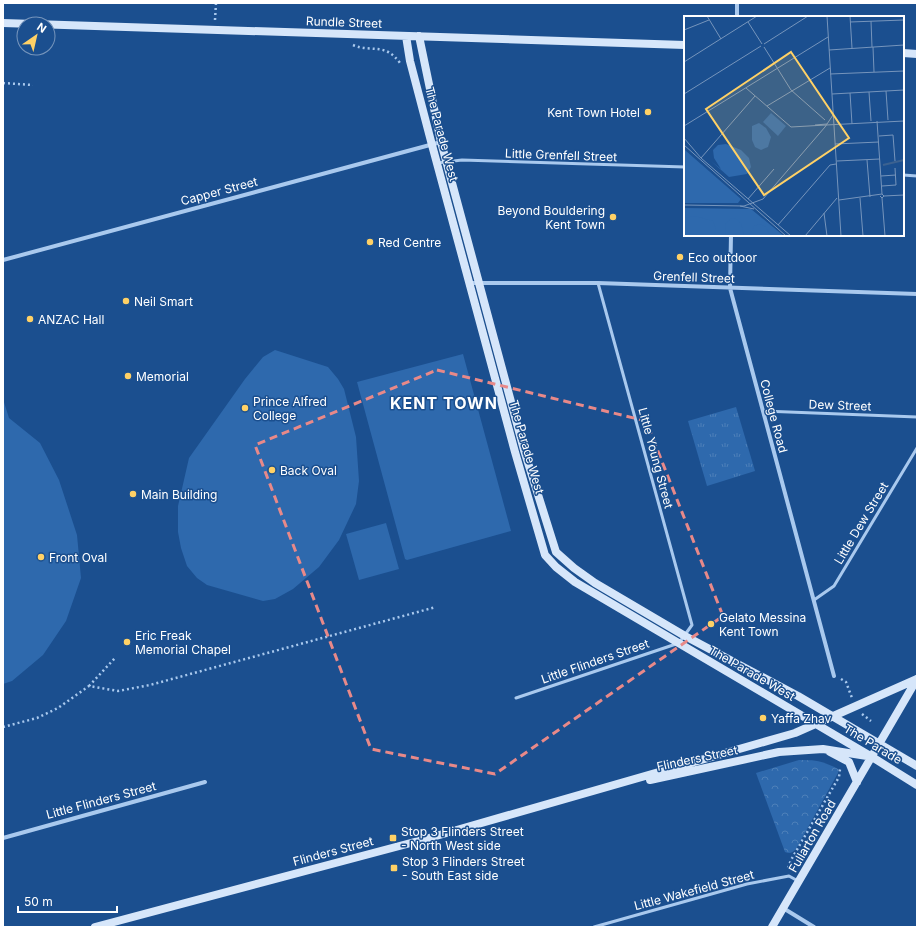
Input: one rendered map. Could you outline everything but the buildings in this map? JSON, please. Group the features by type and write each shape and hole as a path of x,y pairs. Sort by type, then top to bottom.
{"street":[{"path":"737,16 738,3"},
{"name":"Rundle Street","path":"3,23 684,45"},
{"name":"The Parade West","path":"406,36 410,61 432,145 545,555 556,567 575,582 816,724"},
{"name":"The Parade West","path":"419,36 441,142 524,450 556,552 574,568 595,583 685,636 833,716"},
{"path":"904,53 917,54"},
{"name":"Capper Street","path":"3,260 441,142"},
{"name":"College Road","path":"731,236 730,288 834,676"},
{"name":"Grenfell Street","path":"470,283 598,283 917,294"},
{"path":"879,743 917,679"},
{"name":"Flinders Street","path":"95,927 422,840 795,733 917,679"},
{"name":"The Parade","path":"833,716 917,766"},
{"name":"The Parade","path":"816,724 872,756 917,785"},
{"name":"Fullarton Road","path":"772,927 879,743"},
{"path":"823,749 849,762 857,782"},
{"name":"Flinders Street","path":"577,796 779,752 823,749 872,756"},
{"name":"Little Flinders Street","path":"3,838 205,782"},
{"path":"782,908 814,927"}],"lane":[{"name":"Little Grenfell Street","path":"437,163 462,160 684,167"},
{"path":"904,175 917,176"},
{"name":"Little Young Street","path":"598,283 692,625 685,636"},
{"name":"Dew Street","path":"763,411 917,417"},
{"name":"Little Dew Street","path":"814,600 834,586 917,448"},
{"path":"679,643 685,636"},
{"name":"Little Flinders Street","path":"516,698 679,643"},
{"name":"Little Wakefield Street","path":"594,927 747,884 788,876 799,881"}],"path":[{"path":"215,29 216,3"},
{"path":"350,44 388,51 395,57 402,67"},
{"path":"3,83 33,85"},
{"path":"89,686 118,691 150,685 436,607"},
{"path":"3,727 37,718 58,708 89,686 115,658"},
{"path":"834,676 846,682 852,699"},
{"path":"860,713 871,721"},
{"path":"785,877 791,860 839,777 840,768"}],"highlighted area":[{"path":"437,370 646,421 723,616 495,774 371,749 255,445"}],"green space":[{"name":"Back Oval","path":"275,350 328,367 338,379 344,389 356,437 359,481 356,504 339,540 319,567 293,589 275,599 263,601 207,585 197,578 187,566 181,548 178,532 178,506 189,458 245,379 263,357"},
{"path":"463,354 511,531 407,560 405,559 357,382"},
{"name":"Front Oval","path":"3,399 9,418 40,443 59,480 77,535 81,578 66,621 43,655 12,681 3,684"},
{"path":"736,407 755,471 707,486 688,421"},
{"path":"386,523 399,569 359,580 346,534"},
{"path":"799,760 824,763 838,769 838,773 796,849 788,853 785,852 756,773"}],"place":[{"name":"Kent Town Hotel","path":"648,112"},
{"name":"Beyond Bouldering Kent Town","path":"613,217"},
{"name":"Red Centre","path":"370,242"},
{"name":"Eco outdoor","path":"680,257"},
{"name":"Neil Smart","path":"126,301"},
{"name":"ANZAC Hall","path":"30,319"},
{"name":"Memorial","path":"128,376"},
{"name":"Prince Alfred College","path":"245,408"},
{"name":"Back Oval","path":"272,470"},
{"name":"Main Building","path":"133,494"},
{"name":"Front Oval","path":"41,557"},
{"name":"Gelato Messina Kent Town","path":"711,624"},
{"name":"Eric Freak Memorial Chapel","path":"127,642"},
{"name":"Yaffa Zhav","path":"763,718"},
{"name":"Stop 3 Flinders Street - North West side","path":"393,838"},
{"name":"Stop 3 Flinders Street - South East side","path":"394,868"}],"district":[{"name":"KENT TOWN","path":"444,403"}]}
